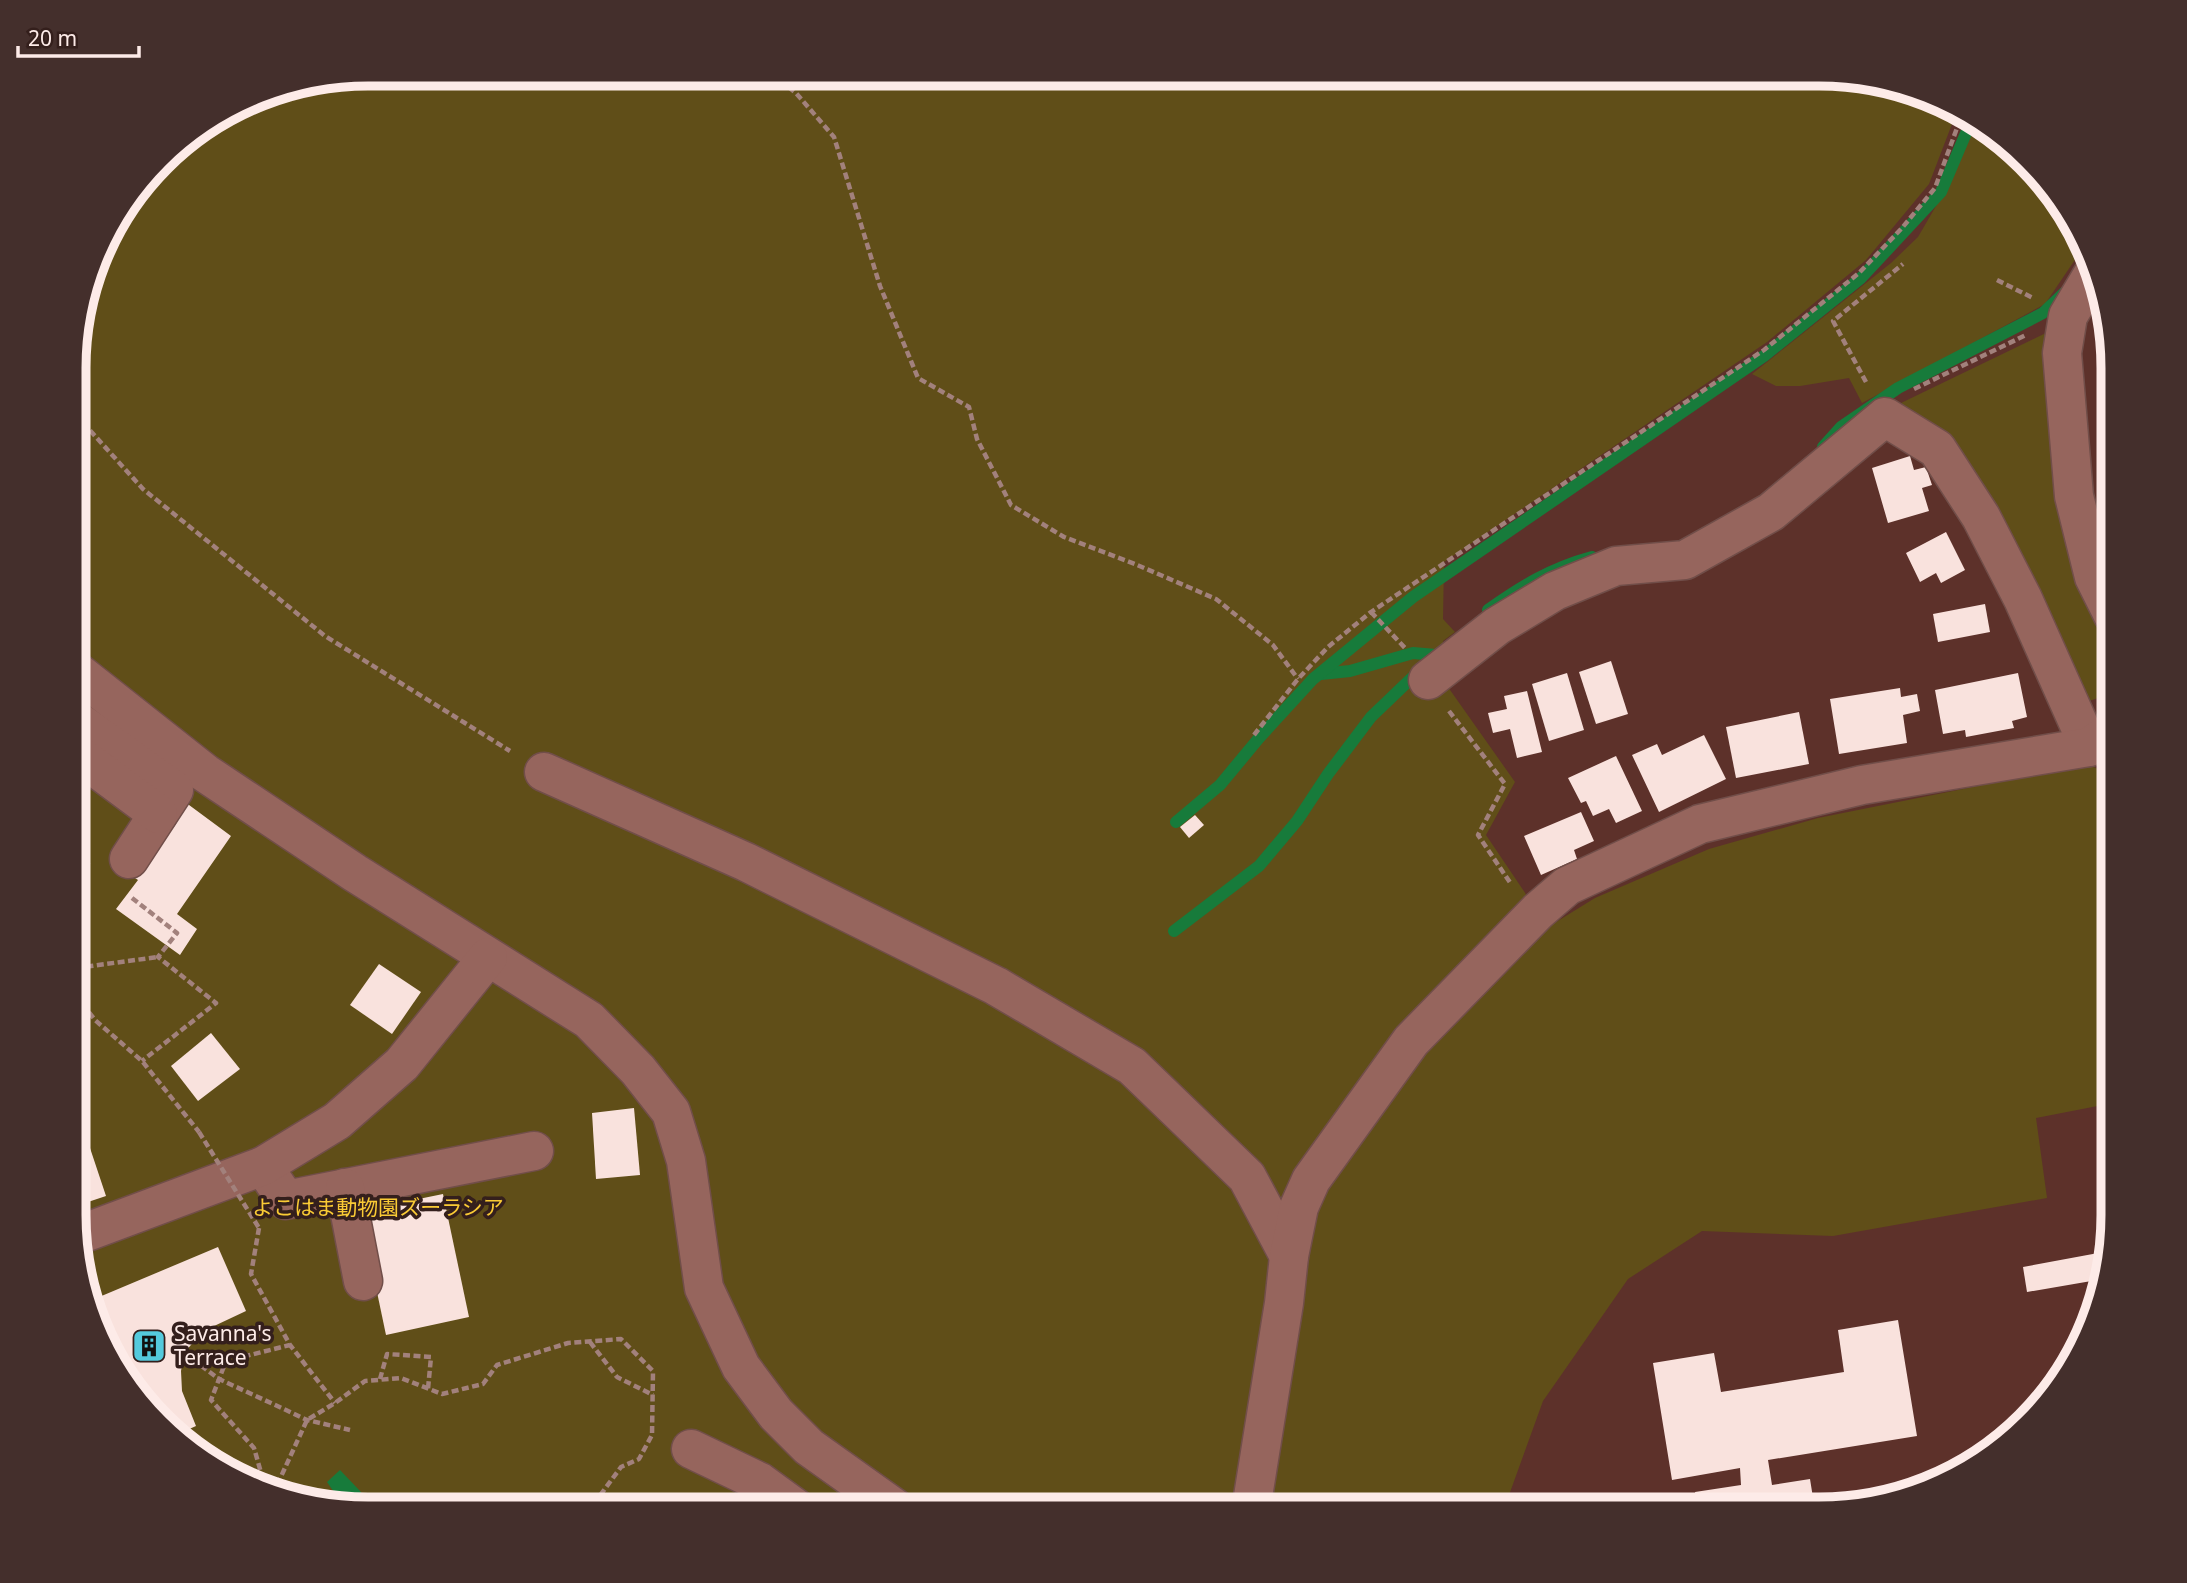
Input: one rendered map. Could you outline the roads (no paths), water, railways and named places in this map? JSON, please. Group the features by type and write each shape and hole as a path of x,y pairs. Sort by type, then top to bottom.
{"street":[{"path":"2088,283 2068,316 2062,353 2074,496 2094,577 2101,591"},
{"path":"1253,1497 1289,1256 1299,1207 1311,1180 1411,1041 1533,916 1567,886 1700,824 1862,785 2101,738 2023,599 1982,517 1937,449 1897,404 1770,512 1685,560 1616,566 1555,591 1497,625 1427,680"},
{"path":"86,679 205,773 355,873 589,1020 638,1070 671,1112 686,1161 704,1288 741,1367 776,1414 809,1447 879,1497"},
{"path":"86,727 174,790 117,874"},
{"path":"86,760 158,814"},
{"path":"544,772 746,862 996,986 1132,1066 1247,1177 1289,1256"},
{"path":"86,1232 263,1166 337,1121 402,1064 488,957"},
{"path":"263,1166 286,1200 534,1151"},
{"path":"345,1188 363,1281"},
{"path":"691,1449 760,1482 781,1497"}],"waterway":[{"path":"1176,822 1220,785 1313,679 1413,597 1764,356 1861,278 1941,192 1968,128"},
{"path":"1823,447 1841,427 1898,388 2043,313 2065,292"},
{"path":"1488,610 1537,579 1592,557"},
{"path":"1321,674 1350,671 1413,653 1436,655"},
{"path":"1174,931 1259,866 1297,821 1371,717 1419,671"}],"place":[{"name":"Savanna's Terrace","path":"149,1346"}],"park label":[{"name":"よこはま動物園ズーラシア","path":"378,1208"}]}
